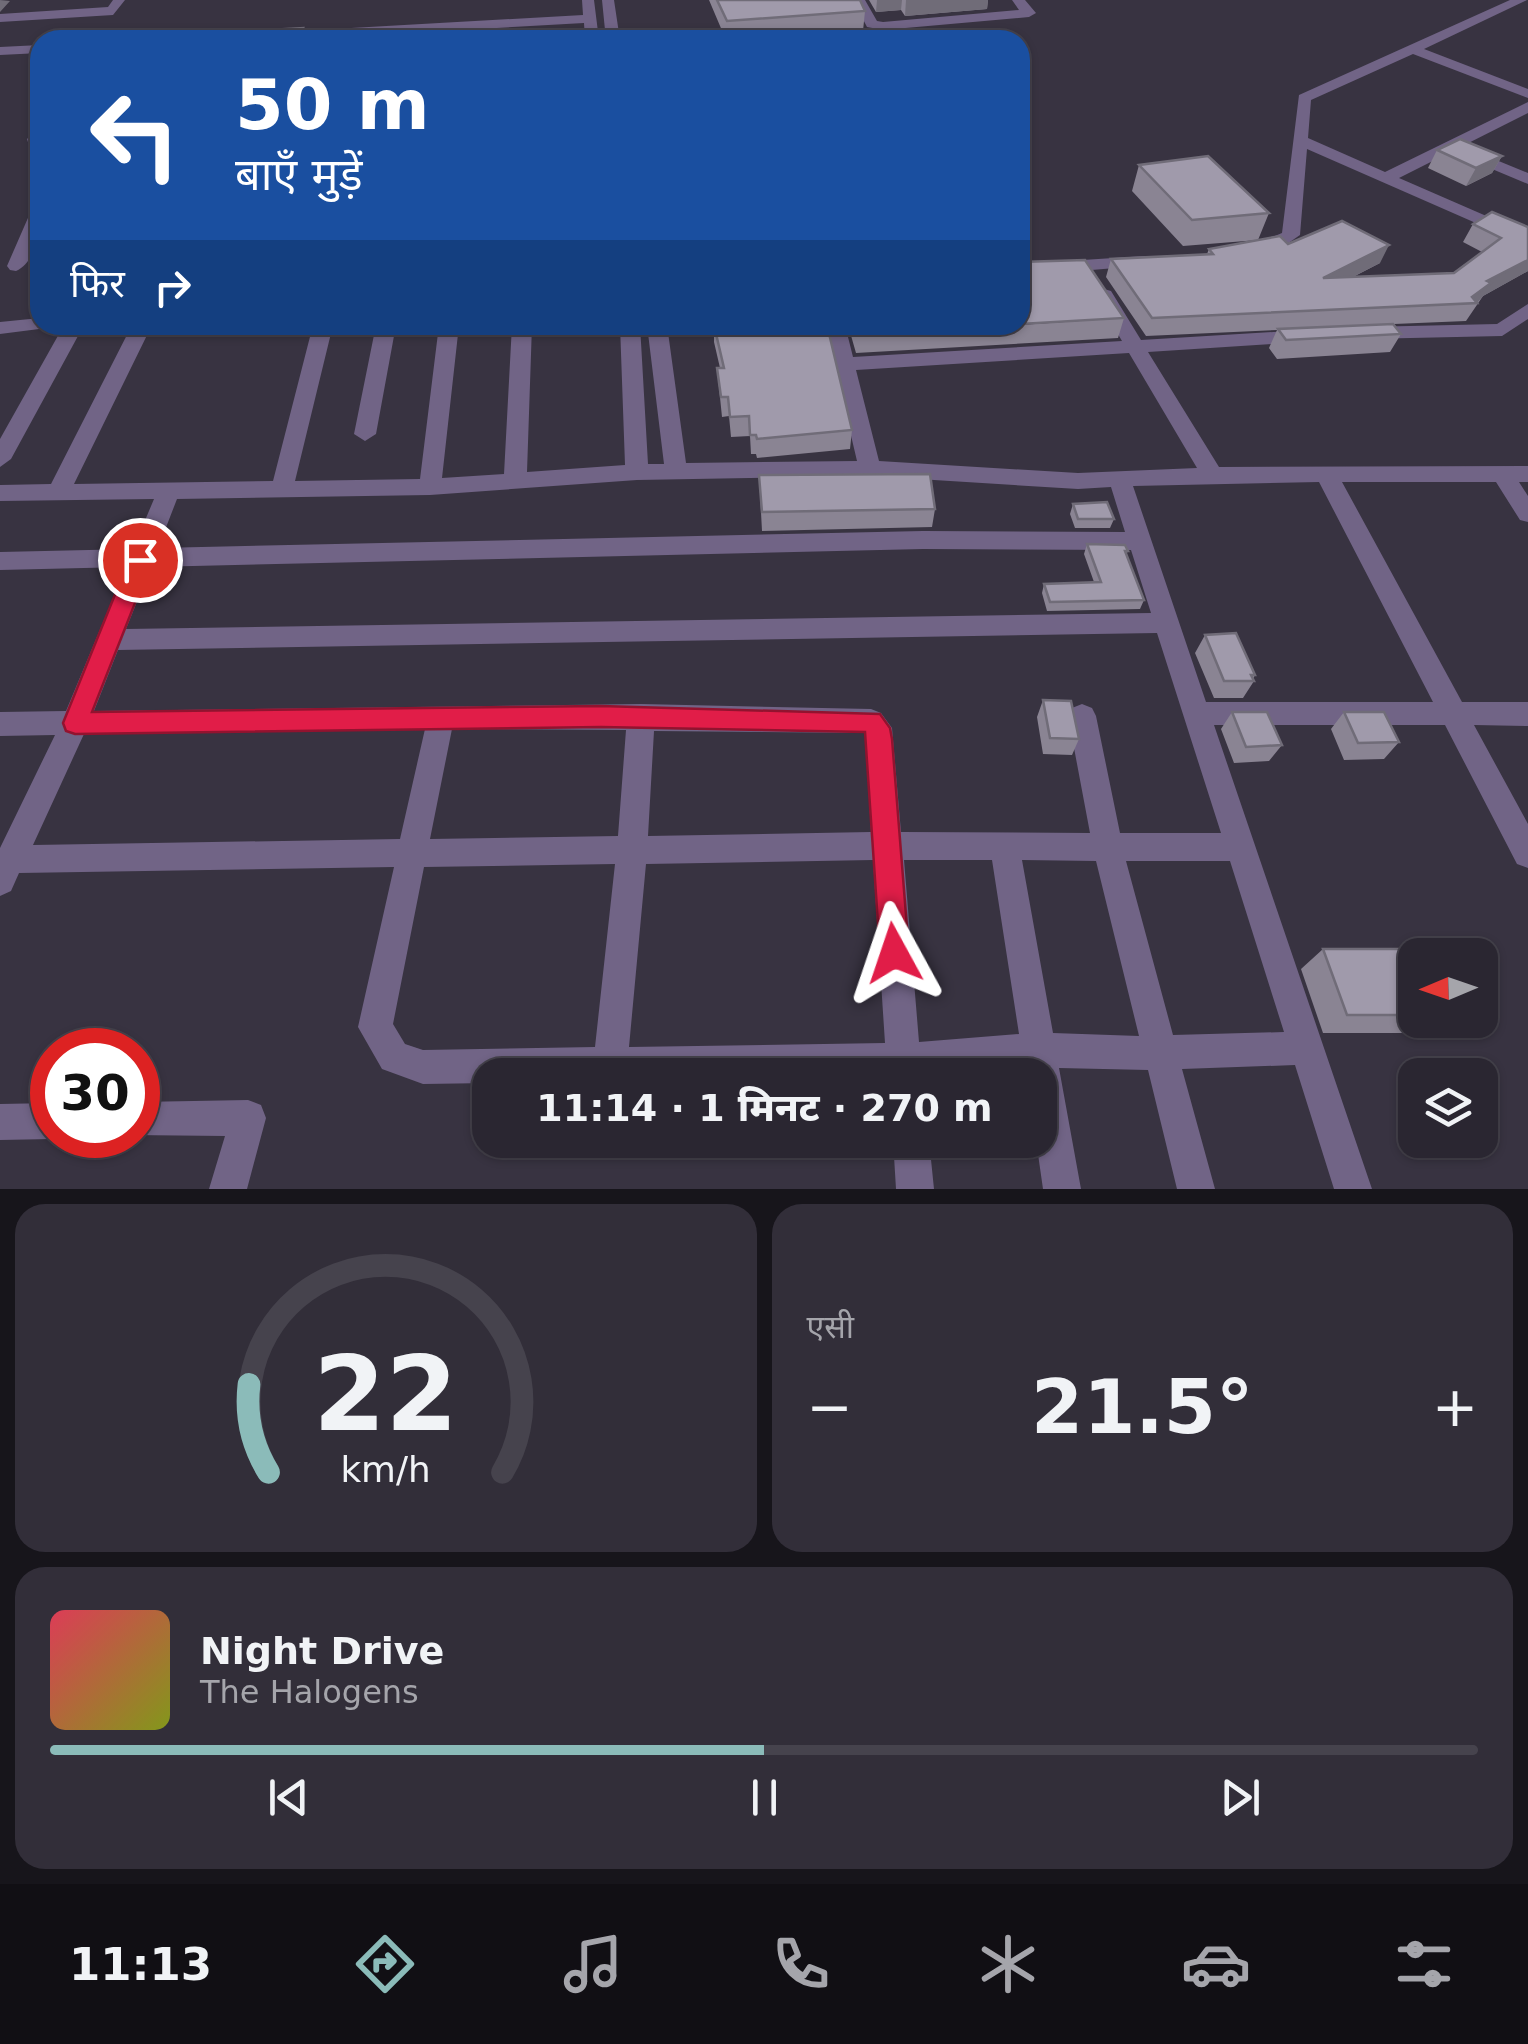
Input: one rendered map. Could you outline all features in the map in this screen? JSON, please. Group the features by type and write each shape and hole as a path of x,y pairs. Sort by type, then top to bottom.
{"street":[{"path":"0,18 114,11 119,0"},
{"path":"588,0 591,30"},
{"path":"608,0 612,30"},
{"path":"858,0 872,24 883,26 1029,13 1018,0"},
{"path":"1230,254 1272,248 1290,235 1304,98 1521,0"},
{"path":"1500,9 1528,18"},
{"path":"398,30 590,20"},
{"path":"511,24 511,30"},
{"path":"1410,48 1528,94"},
{"path":"0,52 30,50"},
{"path":"1386,178 1528,107"},
{"path":"1302,141 1528,242"},
{"path":"1453,147 1528,179"},
{"path":"8,266 30,228"},
{"path":"1030,269 1158,260"},
{"path":"1085,266 1138,346 1212,475"},
{"path":"846,364 1335,334 1502,330 1528,310"},
{"path":"0,328 30,325"},
{"path":"0,459 68,335"},
{"path":"59,492 137,335"},
{"path":"282,489 320,335"},
{"path":"366,434 384,335"},
{"path":"430,487 448,335"},
{"path":"515,480 522,335"},
{"path":"630,335 637,472"},
{"path":"657,335 676,470"},
{"path":"837,335 870,468"},
{"path":"0,493 430,487 676,470 870,468 1078,481 1212,475 1528,474"},
{"path":"1502,474 1528,514"},
{"path":"1327,476 1528,854"},
{"path":"1119,478 1353,1189"},
{"path":"169,490 75,723 5,870 632,850 886,846 1240,848"},
{"path":"0,561 924,540 1140,541"},
{"path":"109,640 1167,623"},
{"path":"1196,713 1528,714"},
{"path":"0,724 641,716 871,721 878,728 903,1058"},
{"path":"611,1058 641,716"},
{"path":"1082,716 1108,848 1196,1189"},
{"path":"441,717 375,1027 394,1057 422,1067 472,1066"},
{"path":"1005,848 1062,1189"},
{"path":"975,1058 1039,1050 1306,1048"},
{"path":"160,1120 248,1118 228,1189"},
{"path":"0,1122 30,1121"},
{"path":"912,1158 915,1189"}],"building":[{"path":"717,0 860,0 865,11 727,21"},
{"path":"1460,139 1502,156 1476,168 1437,150"},
{"path":"1208,156 1269,213 1192,220 1139,165"},
{"path":"1492,212 1528,227 1528,260 1487,281 1491,283 1472,297 1477,303 1152,318 1111,259 1213,254 1209,249 1280,236 1288,244 1342,221 1389,245 1323,278 1454,273 1501,238 1473,224"},
{"path":"1085,260 1124,318 1030,323 1030,262"},
{"path":"1393,324 1401,334 1286,340 1278,329"},
{"path":"716,335 829,335 852,430 757,439 750,435 749,416 730,417 728,397 721,397 717,368 724,368"},
{"path":"930,474 935,509 762,512 759,475"},
{"path":"1107,502 1114,519 1078,519 1073,504"},
{"path":"1087,544 1125,545 1144,600 1050,602 1044,584 1101,582"},
{"path":"1236,633 1255,675 1251,675 1254,681 1224,681 1205,635"},
{"path":"1043,700 1071,701 1079,739 1050,738"},
{"path":"1232,712 1267,712 1282,745 1246,747"},
{"path":"1344,712 1384,712 1399,742 1358,743"},
{"path":"1323,949 1398,949 1398,1015 1347,1015"}],"route":[{"path":"140,560 75,723 601,716 871,721 878,728 894,953"}]}
